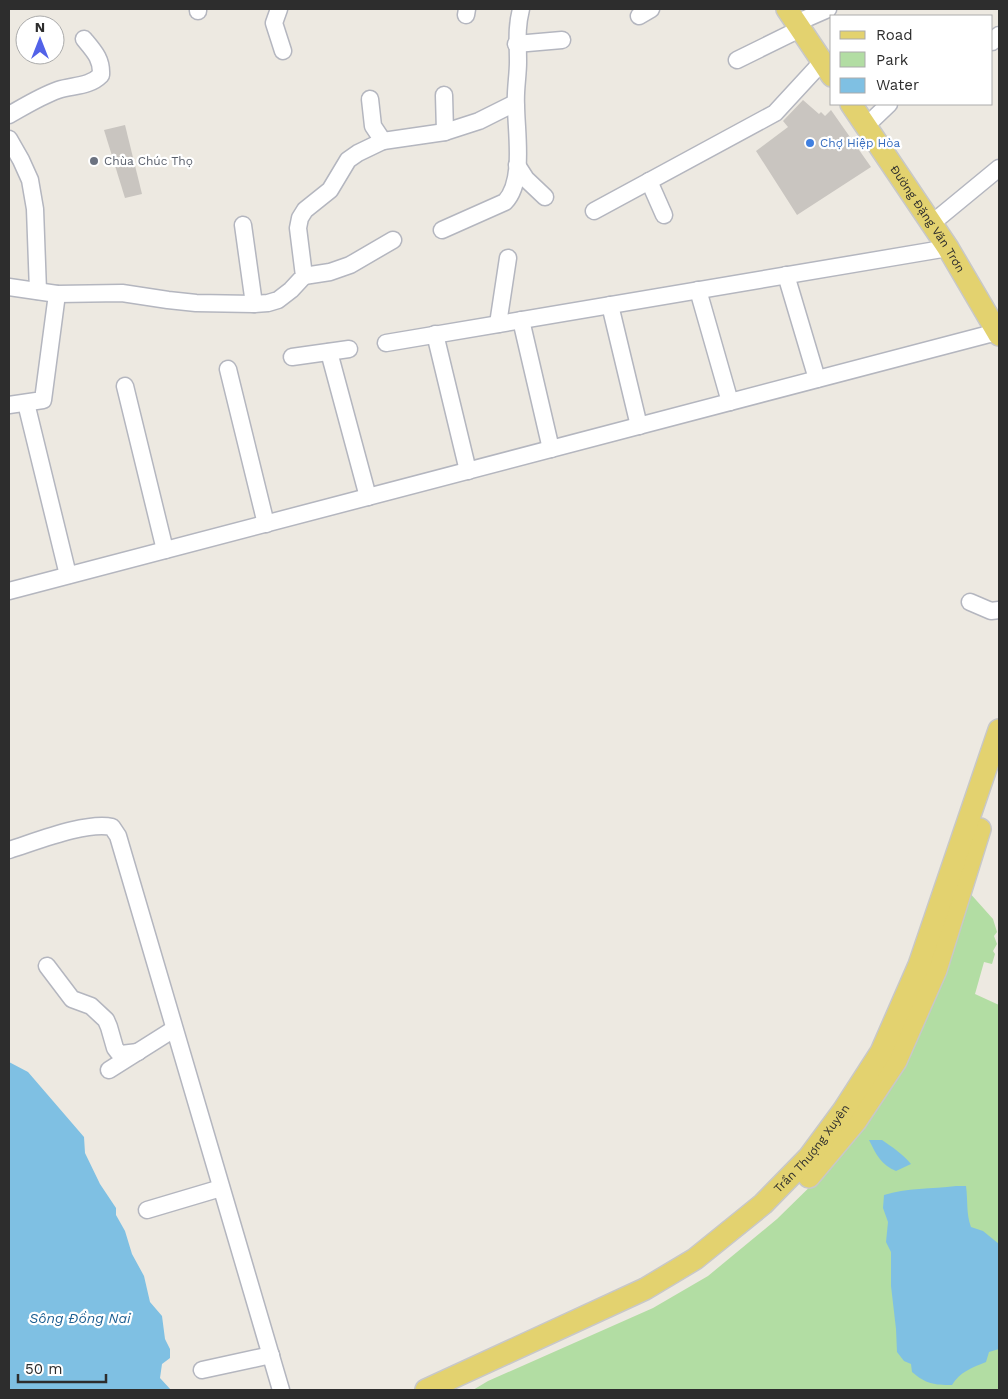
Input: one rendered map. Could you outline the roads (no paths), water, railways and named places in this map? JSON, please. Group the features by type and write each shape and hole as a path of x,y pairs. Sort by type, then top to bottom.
{"main road":[{"path":"794,20 827,69"},
{"name":"Đường Đặng Văn Trơn","path":"852,105 996,323"},
{"name":"Trần Thượng Xuyên","path":"426,1390 653,1284 695,1259 763,1204 809,1157 843,1111 880,1052 900,1009 919,965 999,730"},
{"name":"Trần Thượng Xuyên","path":"460,1390 650,1302 704,1270 771,1215 818,1169 856,1121 896,1061 936,970 999,773"}],"street":[{"path":"279,9 274,23 283,51"},
{"path":"442,230 505,202 514,187 517,164 516,103 518,62 516,44 517,24 521,9"},
{"path":"737,60 794,20 828,9"},
{"path":"9,115 59,90 84,85 96,80 101,75 102,68 98,56 84,39"},
{"path":"516,44 562,40"},
{"path":"594,212 648,181 763,121 776,113 827,69"},
{"path":"444,95 445,132"},
{"path":"370,99 373,126 383,141"},
{"path":"304,276 298,228 300,218 305,210 330,190 348,160 383,141 445,132 479,121 516,103"},
{"path":"866,126 888,105"},
{"path":"9,139 30,180 35,209 38,291"},
{"path":"517,164 526,179 545,197"},
{"path":"931,224 999,168"},
{"path":"648,181 664,215"},
{"path":"243,225 254,304"},
{"path":"9,287 57,294 122,293 196,303 268,303 278,300 304,276 330,272 350,265 393,240"},
{"path":"386,343 948,248"},
{"path":"498,324 508,258"},
{"path":"786,276 817,379"},
{"path":"698,290 730,402"},
{"path":"9,405 43,400 57,294"},
{"path":"610,305 639,426"},
{"path":"521,320 551,449"},
{"path":"9,591 817,379 996,323"},
{"path":"435,334 468,470"},
{"path":"292,357 349,349"},
{"path":"330,352 368,497"},
{"path":"228,369 266,524"},
{"path":"125,386 165,550"},
{"path":"26,403 68,575"},
{"path":"970,602 991,611 999,610"},
{"path":"9,850 86,827 102,825 112,827 118,836 281,1390"},
{"path":"47,966 72,999 91,1006 106,1020 118,1052 121,1054 138,1052"},
{"path":"109,1070 174,1030"},
{"path":"147,1210 221,1188"},
{"path":"202,1370 271,1355"}],"water":[{"name":"Sông Đồng Nai","path":"9,1062 28,1072 84,1137 85,1153 100,1184 116,1208 116,1215 125,1231 132,1254 144,1276 150,1302 162,1316 165,1339 170,1349 170,1358 162,1364 160,1378 171,1390 9,1390"},
{"path":"869,1140 882,1140 902,1154 911,1164 896,1171 891,1169 879,1158"},
{"path":"966,1186 971,1227 983,1231 999,1244 999,1349 989,1352 986,1362 962,1374 952,1385 940,1385 917,1376 912,1372 911,1364 904,1361 897,1352 891,1286 891,1252 886,1242 888,1222 883,1208 884,1195 910,1190"}],"place":[{"name":"Chợ Hiệp Hòa","path":"810,143"},
{"name":"Chùa Chúc Thọ","path":"94,161"}]}
